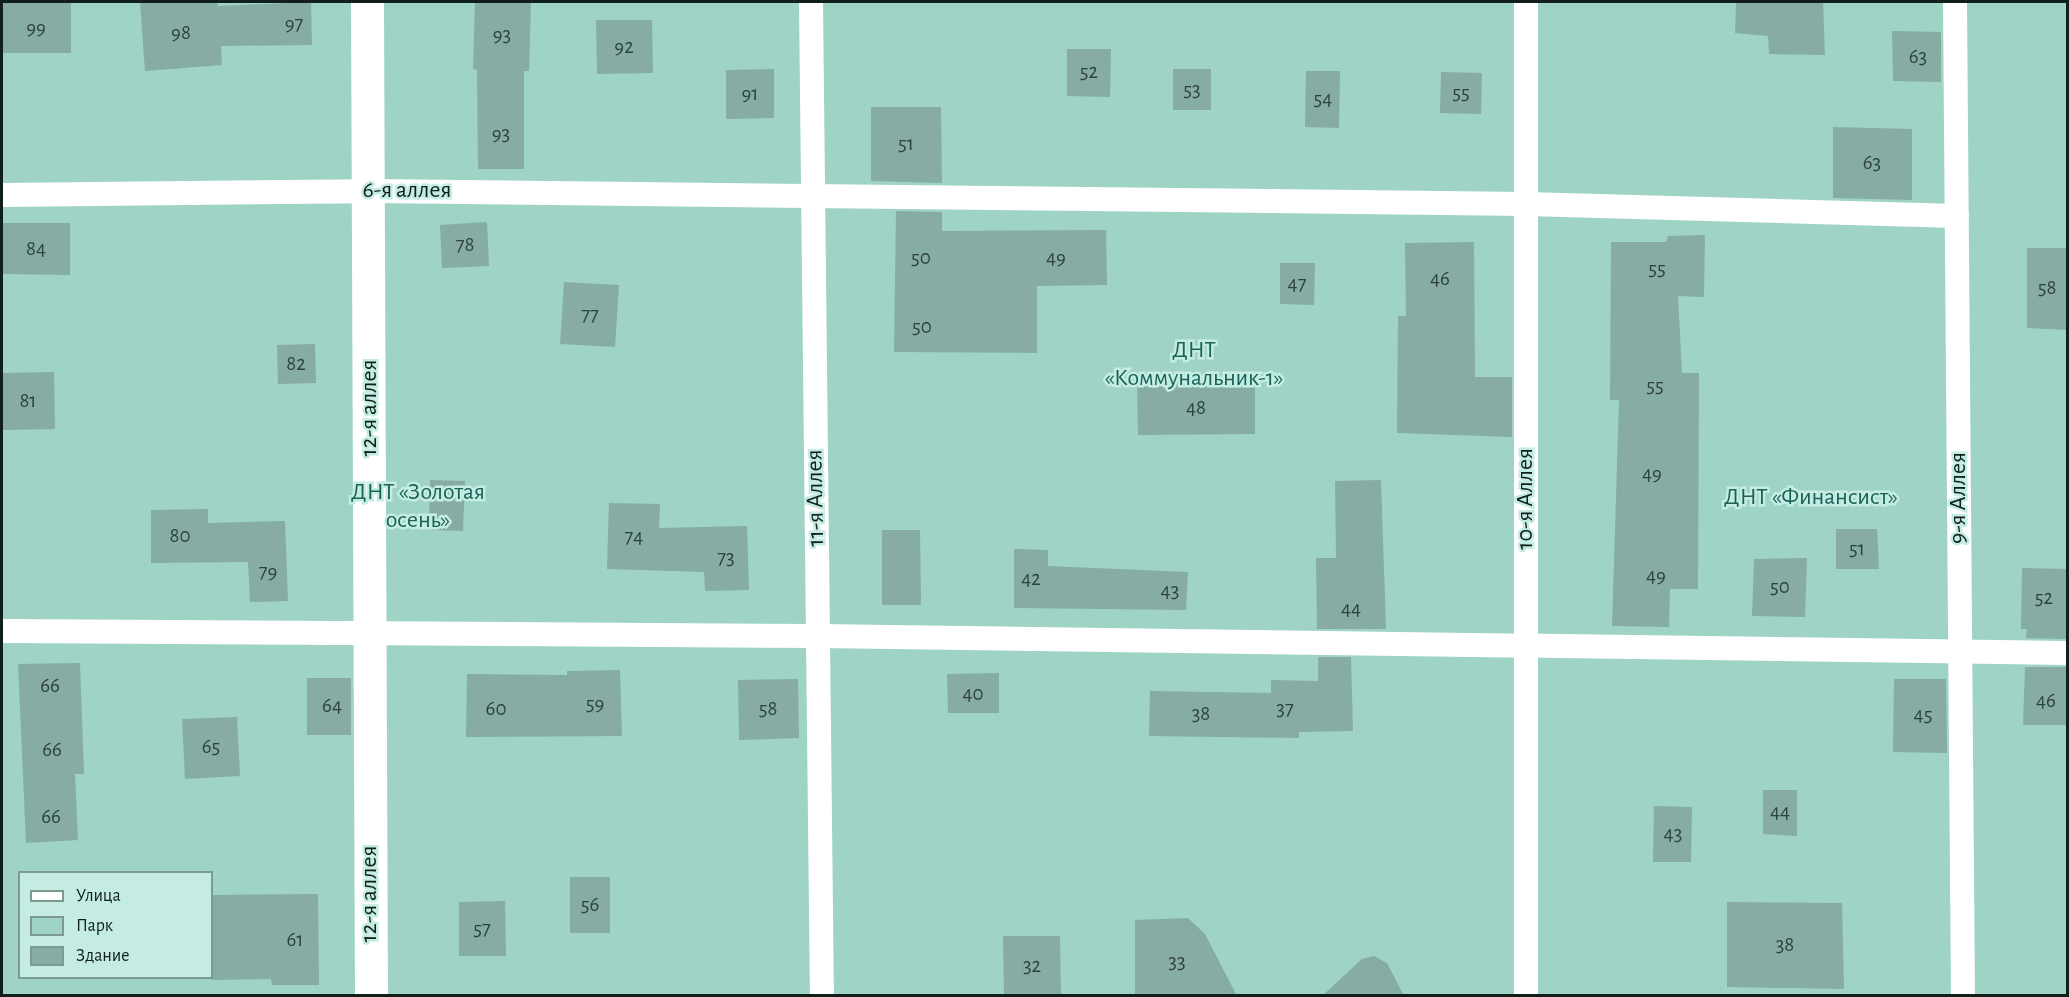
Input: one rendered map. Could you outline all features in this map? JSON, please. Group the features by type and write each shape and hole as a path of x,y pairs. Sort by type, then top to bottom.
{"street":[{"name":"12-я аллея","path":"367,2 370,996"}],"lane":[{"name":"11-я Аллея","path":"811,2 822,996"},
{"name":"10-я Аллея","path":"1526,2 1526,996"},
{"name":"9-я Аллея","path":"1954,2 1963,996"},
{"name":"6-я аллея","path":"2,195 369,191 1526,204 1957,216"},
{"path":"2,630 818,636 2067,653"}],"green space":[{"path":"2,2 2067,2 2067,995 2,996"}],"building":[{"path":"71,2 71,53 2,53 2,3"},
{"path":"140,2 218,2 218,6 311,2 312,45 221,46 222,65 145,71"},
{"path":"475,2 531,2 529,71 524,71 524,169 478,169 477,70 473,69"},
{"path":"1736,2 1823,2 1825,55 1769,54 1768,36 1735,33"},
{"path":"596,20 652,20 653,73 597,74"},
{"path":"1892,31 1941,32 1941,82 1893,81"},
{"path":"1067,49 1111,49 1110,97 1067,96"},
{"path":"774,69 774,118 726,119 726,70"},
{"path":"1173,69 1211,69 1211,110 1173,110"},
{"path":"1306,71 1340,71 1339,128 1305,127"},
{"path":"1441,72 1482,73 1481,114 1440,113"},
{"path":"871,107 941,107 942,183 871,181"},
{"path":"1833,127 1912,129 1912,200 1833,198"},
{"path":"896,211 942,212 942,231 1106,230 1107,285 1037,286 1037,353 894,352"},
{"path":"487,222 489,266 442,268 440,225"},
{"path":"2,223 70,223 70,275 2,274"},
{"path":"1705,235 1704,297 1678,296 1682,373 1699,373 1698,589 1670,589 1669,627 1612,626 1619,400 1610,400 1611,242 1666,242 1668,236"},
{"path":"1474,242 1475,377 1512,377 1512,437 1397,433 1398,316 1406,316 1405,243"},
{"path":"2027,248 2067,248 2067,330 2027,328"},
{"path":"1280,263 1315,263 1314,305 1280,304"},
{"path":"564,282 619,285 615,347 560,344"},
{"path":"315,344 316,383 278,384 277,345"},
{"path":"54,372 55,429 2,430 2,373"},
{"path":"1255,380 1255,434 1138,435 1137,382"},
{"path":"430,480 465,481 463,531 429,530"},
{"path":"1381,480 1386,629 1317,629 1316,558 1336,558 1335,481"},
{"path":"609,503 660,504 659,528 747,526 749,590 705,591 704,572 607,569"},
{"path":"208,509 208,523 285,521 288,601 250,602 248,562 151,563 151,510"},
{"path":"1836,529 1877,529 1879,569 1836,569"},
{"path":"882,530 920,530 921,605 882,605"},
{"path":"1014,549 1048,550 1048,566 1188,572 1186,610 1014,608"},
{"path":"1807,558 1805,617 1752,616 1754,559"},
{"path":"2022,568 2067,569 2067,639 2026,638 2027,629 2021,629"},
{"path":"1318,657 1351,657 1353,731 1299,732 1299,738 1149,736 1150,691 1271,693 1271,680 1318,681"},
{"path":"80,663 84,774 75,774 78,840 26,843 18,664"},
{"path":"2025,667 2067,667 2067,725 2023,725"},
{"path":"620,670 622,736 466,737 467,674 567,675 567,671"},
{"path":"999,673 999,713 948,713 947,674"},
{"path":"307,678 351,678 351,735 307,735"},
{"path":"798,679 799,738 739,740 738,680"},
{"path":"1894,679 1946,679 1947,753 1893,752"},
{"path":"237,717 240,776 185,779 182,719"},
{"path":"1763,790 1797,790 1797,836 1763,834"},
{"path":"1654,806 1692,807 1691,862 1653,862"},
{"path":"570,877 610,877 610,933 570,933"},
{"path":"318,894 319,985 272,985 271,979 212,980 213,895"},
{"path":"505,901 506,956 459,956 459,902"},
{"path":"1727,902 1842,903 1844,989 1727,987"},
{"path":"1188,918 1205,934 1237,996 1135,996 1135,920"},
{"path":"1003,936 1060,936 1061,996 1004,996"},
{"path":"1374,956 1387,963 1404,996 1322,996 1362,959"}],"park label":[{"name":"ДНТ «Коммунальник-1»","path":"1194,365"},
{"name":"ДНТ «Финансист»","path":"1811,498"},
{"name":"ДНТ «Золотая осень»","path":"418,507"}]}
